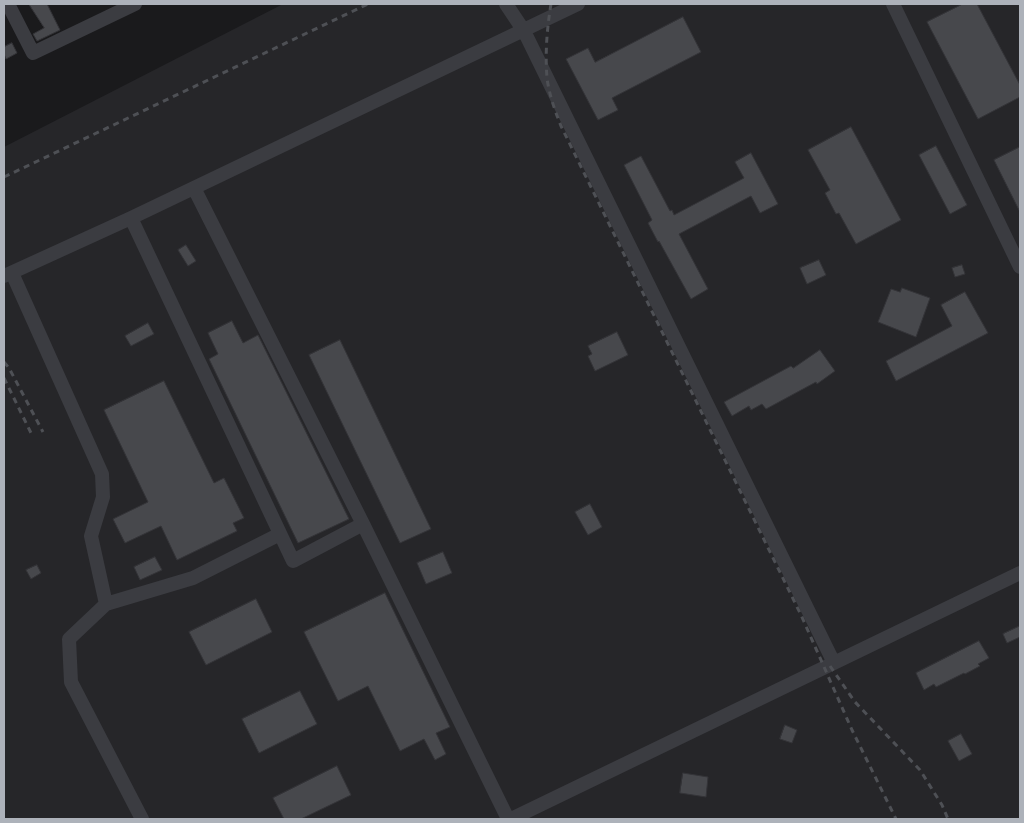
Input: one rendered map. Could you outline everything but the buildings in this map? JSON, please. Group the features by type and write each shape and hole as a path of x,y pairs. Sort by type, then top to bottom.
{"street":[{"path":"8,4 34,53 135,4"},
{"path":"506,4 524,31 834,663"},
{"path":"106,604 91,536 103,496 102,474 8,275 578,4"},
{"path":"893,4 1020,267"},
{"path":"194,188 510,819 1020,573"},
{"path":"131,218 292,561 363,524"},
{"path":"142,819 71,682 68,639 106,604 193,578 280,534"}],"shaded area":[{"path":"283,4 1020,4 1020,819 4,819 4,147"}],"railway":[{"path":"4,177 368,4"},
{"path":"551,4 548,22 547,78 552,102 561,126 801,615 852,730 896,819"},
{"path":"4,362 43,432"},
{"path":"4,378 31,433"},
{"path":"830,666 855,702 920,770 942,805 948,819"}]}
